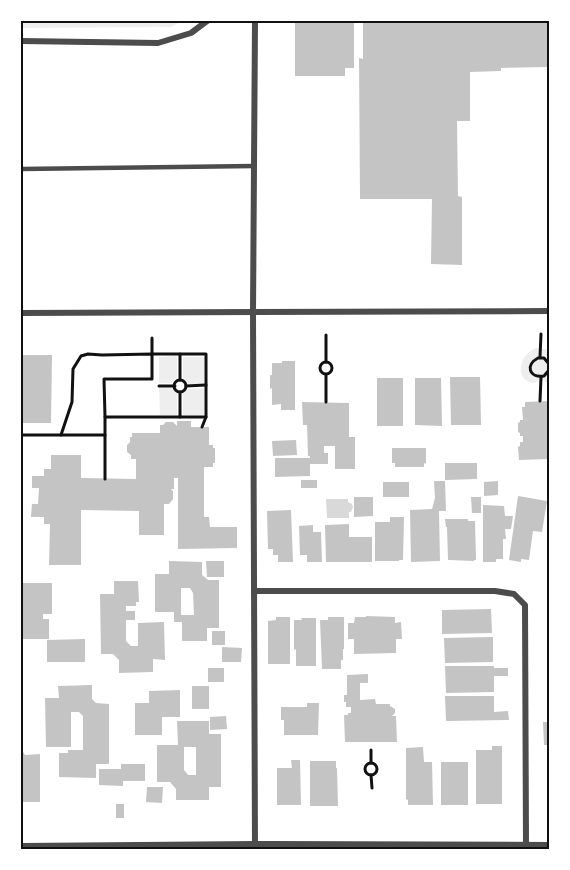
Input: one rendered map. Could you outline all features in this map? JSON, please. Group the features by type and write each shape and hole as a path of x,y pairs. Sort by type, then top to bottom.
{"street":[{"path":"21,41 158,43 191,33 207,21"},
{"path":"255,21 253,312 255,847"},
{"path":"21,313 549,311"},
{"path":"254,591 495,591 514,594 525,605 526,846"},
{"path":"21,846 549,845"}],"lane":[{"path":"21,169 254,166"}],"path":[{"path":"540,357 541,334"},
{"path":"326,335 326,362"},
{"path":"105,478 104,379 152,379 152,338"},
{"path":"61,435 72,402 73,369 81,356 88,354 206,354 206,417 202,427"},
{"path":"180,354 180,380"},
{"path":"549,364 547,360 540,357 532,361 530,368 532,373 538,377 546,375 549,370"},
{"path":"326,362 332,369 326,375"},
{"path":"326,362 320,368 321,372 326,375"},
{"path":"326,375 326,402"},
{"path":"540,401 541,377"},
{"path":"175,386 180,380"},
{"path":"180,380 186,386"},
{"path":"186,386 206,385"},
{"path":"159,386 175,386"},
{"path":"175,386 180,392"},
{"path":"180,392 186,386"},
{"path":"180,392 180,417"},
{"path":"105,417 206,417"},
{"path":"21,435 105,435"},
{"path":"371,750 371,763"},
{"path":"371,763 377,769 375,774 371,775"},
{"path":"371,763 366,765 365,769 371,775 372,788"}],"shaded area":[{"path":"21,21 182,21 171,27 21,28"},
{"path":"536,348 549,350 549,383 544,380 538,380 535,383 528,381 521,373 525,356"},
{"path":"177,356 177,379 172,383 159,383 159,357"},
{"path":"183,357 204,357 204,384 188,384 183,379"},
{"path":"159,388 173,388 177,393 177,415 160,415"},
{"path":"204,388 204,415 183,415 183,393 188,389"},
{"path":"326,499 348,499 353,507 349,512 349,518 327,518"}],"building":[{"path":"295,21 354,21 354,68 345,68 345,76 295,76"},
{"path":"363,21 549,21 549,67 501,68 501,71 470,72 470,121 457,121 458,196 462,197 462,265 431,264 432,199 360,199 359,58 363,59"},
{"path":"21,355 52,355 51,423 21,423"},
{"path":"282,361 295,361 295,410 281,410 281,404 272,405 270,375 272,375 272,363 282,363"},
{"path":"450,377 480,377 481,425 451,425"},
{"path":"377,378 403,378 403,426 377,426"},
{"path":"415,378 441,378 442,426 415,425"},
{"path":"549,401 549,459 519,460 518,447 520,442 523,442 523,436 520,436 518,432 518,423 523,420 522,407 525,407 525,402"},
{"path":"302,402 349,403 349,437 355,437 355,469 335,469 335,446 324,446 324,453 328,453 328,464 310,464 310,476 275,477 275,458 310,458 308,456 307,425 303,425"},
{"path":"177,421 191,421 191,427 209,427 209,445 215,448 215,463 213,467 204,467 204,517 209,517 210,527 237,527 237,548 178,549 178,478 174,478 174,489 171,489 173,499 169,504 164,504 164,535 139,535 139,511 81,510 81,565 49,565 50,524 44,524 44,517 31,517 32,504 38,504 39,488 32,488 32,476 44,476 44,469 51,469 51,455 81,455 81,478 136,479 136,459 131,459 131,455 127,452 132,433 160,433 160,425 173,422 177,426"},
{"path":"296,440 297,455 273,456 272,441"},
{"path":"392,448 426,448 426,464 424,463 424,467 395,467 395,463 392,463"},
{"path":"445,463 477,463 477,479 445,480"},
{"path":"301,480 317,480 317,488 301,488"},
{"path":"434,481 445,481 446,511 439,511 440,561 411,562 410,510 432,509 435,498"},
{"path":"498,481 498,495 484,496 484,482"},
{"path":"383,482 409,482 409,497 383,497"},
{"path":"518,496 547,501 542,532 533,531 529,560 521,559 521,562 509,560"},
{"path":"354,497 373,497 373,516 354,517"},
{"path":"471,497 481,497 481,513 472,513"},
{"path":"483,505 504,506 505,516 513,516 511,529 505,529 503,559 496,559 496,562 483,562"},
{"path":"291,510 293,562 278,562 278,555 273,555 273,549 268,549 267,511"},
{"path":"390,517 404,517 403,560 375,561 375,522 390,522"},
{"path":"445,519 475,521 476,560 448,560"},
{"path":"349,524 349,537 372,537 372,562 326,562 325,525"},
{"path":"313,525 313,532 321,532 322,562 307,562 307,555 300,555 299,526"},
{"path":"169,561 202,562 202,575 208,580 219,580 219,628 207,628 207,641 182,641 182,622 174,622 174,612 155,612 155,574 169,574","holes":["181,588 190,588 193,593 194,615 181,615"]},
{"path":"206,561 224,561 224,577 207,577"},
{"path":"114,581 138,581 139,602 136,602 136,606 126,606 126,611 135,611 135,620 126,620 126,641 131,646 138,646 138,623 164,622 165,660 153,659 153,672 119,673 119,660 113,654 101,654 100,594 114,594"},
{"path":"21,583 52,583 52,614 43,614 43,619 49,619 49,639 21,639"},
{"path":"491,609 492,633 442,634 442,610"},
{"path":"276,617 290,617 290,664 268,664 268,621 276,620"},
{"path":"328,617 344,617 344,649 341,669 322,669 320,620 328,620"},
{"path":"355,617 395,617 395,623 401,622 402,639 396,639 396,653 354,654 354,639 348,639 348,623 354,623"},
{"path":"301,618 316,618 316,666 296,666 294,620 302,620"},
{"path":"212,631 225,631 225,645 212,645"},
{"path":"493,637 493,662 445,663 444,638"},
{"path":"85,639 85,662 47,662 47,640"},
{"path":"222,647 242,648 241,662 222,662"},
{"path":"445,666 508,668 508,676 494,676 494,692 446,693"},
{"path":"208,668 224,668 224,682 208,682"},
{"path":"368,674 368,683 360,683 360,700 375,699 376,704 390,704 395,709 392,716 396,716 397,742 345,742 344,715 351,713 351,707 346,707 346,702 344,702 344,695 347,695 347,675"},
{"path":"92,685 92,699 96,703 109,704 109,764 96,764 96,778 59,777 59,753 68,753 68,750 83,750 83,716 79,712 71,712 71,747 46,747 45,698 59,698 58,686"},
{"path":"192,686 209,686 209,709 192,709"},
{"path":"180,690 180,717 162,717 162,735 135,735 135,703 149,703 149,691"},
{"path":"445,696 494,696 494,712 508,711 509,720 446,721"},
{"path":"307,703 319,703 318,735 284,735 281,707 307,707"},
{"path":"226,716 227,729 210,730 210,717"},
{"path":"177,721 209,721 209,734 221,734 221,787 209,787 209,800 176,800 176,789 170,782 157,782 157,745 178,745","holes":["184,747 196,747 196,775 188,775 184,770"]},
{"path":"543,722 549,722 549,745 544,745"},
{"path":"492,746 502,746 502,804 476,804 476,750 492,750"},
{"path":"423,747 424,762 432,762 433,805 408,805 406,748"},
{"path":"21,749 25,755 40,754 40,802 21,802"},
{"path":"291,760 300,760 301,805 277,805 277,768 292,768"},
{"path":"310,761 336,761 338,806 310,806"},
{"path":"441,762 468,762 468,805 441,805"},
{"path":"121,764 145,764 145,781 123,781 123,786 99,785 99,769 121,769"},
{"path":"147,787 163,787 162,803 146,802"},
{"path":"116,804 124,804 124,818 116,818"}]}
